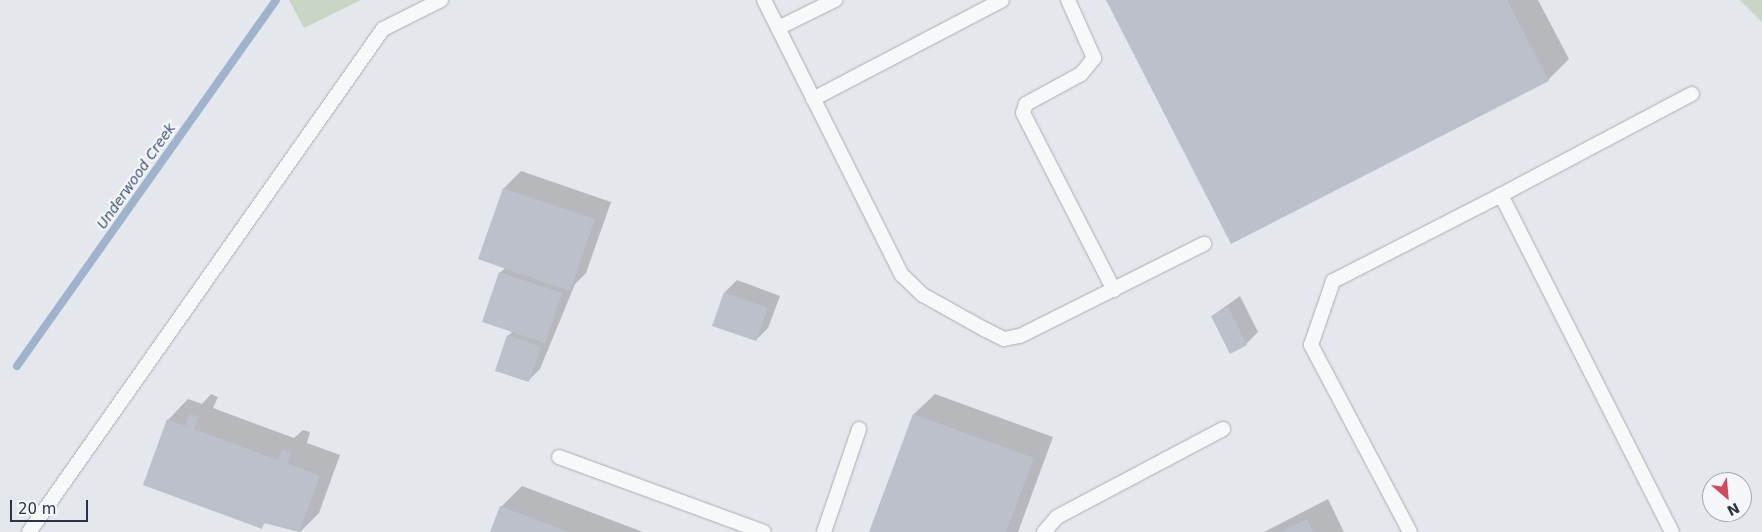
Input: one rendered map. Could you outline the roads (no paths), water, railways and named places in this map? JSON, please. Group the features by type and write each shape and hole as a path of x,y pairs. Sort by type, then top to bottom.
{"lane":[{"path":"29,532 383,29 441,0"},
{"path":"764,0 902,274 924,295 1004,338 1048,323 1204,244"},
{"path":"778,28 835,0"},
{"path":"813,99 1002,0"},
{"path":"1068,0 1094,58 1080,74 1026,104 1023,114 1114,290"},
{"path":"1410,532 1311,345 1333,281 1692,94"},
{"path":"1501,194 1672,532"},
{"path":"1044,532 1057,517 1223,428"},
{"path":"824,532 859,429"},
{"path":"559,457 764,532"}],"waterway":[{"name":"Underwood Creek","path":"17,366 276,0"}]}
